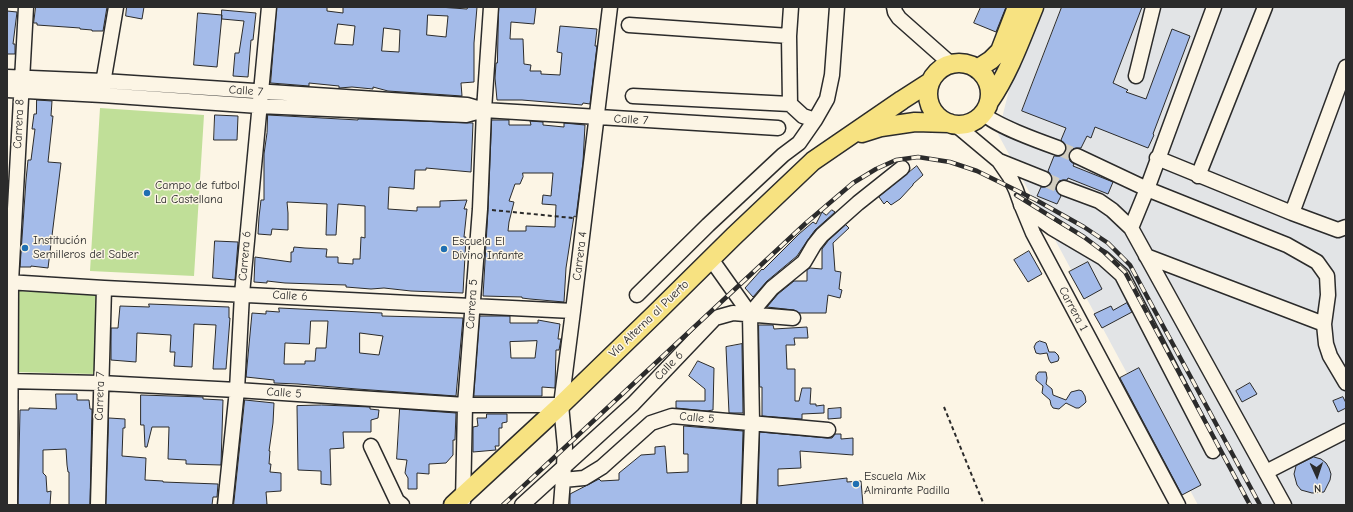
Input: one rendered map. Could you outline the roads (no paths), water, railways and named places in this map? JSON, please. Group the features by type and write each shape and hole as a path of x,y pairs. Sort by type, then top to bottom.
{"main road":[{"path":"977,69 991,60 1000,51 1017,7"},
{"path":"953,124 972,122 986,107 1002,82 1014,57 1034,7"},
{"path":"930,82 935,74 950,64 964,64 977,69 984,76 988,84 990,93 986,107"},
{"name":"Carrera 1","path":"930,82 928,102 940,119 953,124"},
{"name":"Vía Alterna al Puerto","path":"460,502 813,161 930,82"},
{"name":"Vía Alterna al Puerto","path":"848,138 881,127 914,122 953,124"}],"street":[{"name":"Carrera 8","path":"10,505 9,282 26,7"},
{"path":"102,95 103,81 116,7"},
{"name":"Carrera 6","path":"225,505 237,390 242,294 269,7"},
{"name":"Carrera 5","path":"460,502 465,405 480,209 484,110 491,7"},
{"name":"Carrera 4","path":"560,505 564,473 565,447 561,405 610,7"},
{"path":"790,104 789,36 791,7"},
{"path":"637,295 783,155 799,143 815,120 827,99 832,75 837,7"},
{"path":"894,7 899,18 950,64"},
{"path":"1136,76 1153,7"},
{"path":"1130,228 1147,189 1214,7"},
{"path":"1198,176 1265,7"},
{"path":"629,25 789,36"},
{"path":"1292,213 1346,67"},
{"name":"Calle 7","path":"7,77 22,84 102,95 259,106 466,115 484,110"},
{"name":"Calle 7","path":"7,90 22,84 103,81 467,104 484,110 596,118 778,128"},
{"path":"633,96 790,104 803,116 815,120"},
{"path":"986,107 985,117 1003,126 1058,148"},
{"name":"Carrera 1","path":"953,124 999,161 1010,177 1033,233 1178,505"},
{"path":"1077,156 1147,189 1287,245 1317,262 1327,276 1328,295 1324,324 1326,344 1330,356 1346,383"},
{"path":"1158,158 1198,176 1338,230 1346,227"},
{"path":"999,161 1044,179"},
{"path":"750,314 769,291 804,262 814,245 827,230 902,168"},
{"path":"1064,188 1099,201 1112,210 1130,228 1284,505"},
{"path":"1021,204 1052,228 1103,258 1122,275 1213,451"},
{"path":"1146,256 1324,324"},
{"path":"711,258 750,314 752,422 749,505"},
{"name":"Calle 6","path":"9,282 573,311"},
{"name":"Carrera 7","path":"98,505 100,383 104,288"},
{"name":"Calle 6","path":"522,505 564,473 633,404 715,318 733,313 793,318"},
{"name":"Calle 5","path":"9,380 237,390 465,405 561,405"},
{"name":"Calle 5","path":"564,473 584,478 602,467 651,423 672,416 828,430"},
{"path":"1266,472 1346,431"},
{"path":"371,446 397,501 402,505"}],"tunnel":[{"path":"1058,148 1077,156"},
{"path":"1044,179 1064,188"}],"railway":[{"path":"503,505 806,223 853,183 876,169 896,160 918,157 950,162 977,171 1036,200 1084,227 1108,243 1130,265 1260,505"},
{"path":"1016,195 1084,237 1104,252 1125,272 1250,505"}],"place":[{"name":"Campo de futbol La Castellana","path":"147,193"},
{"name":"Institución Semilleros del Saber","path":"25,248"},
{"name":"Escuela El Divino Infante","path":"444,249"},
{"name":"Escuela Mix Almirante Padilla","path":"856,484"}]}
